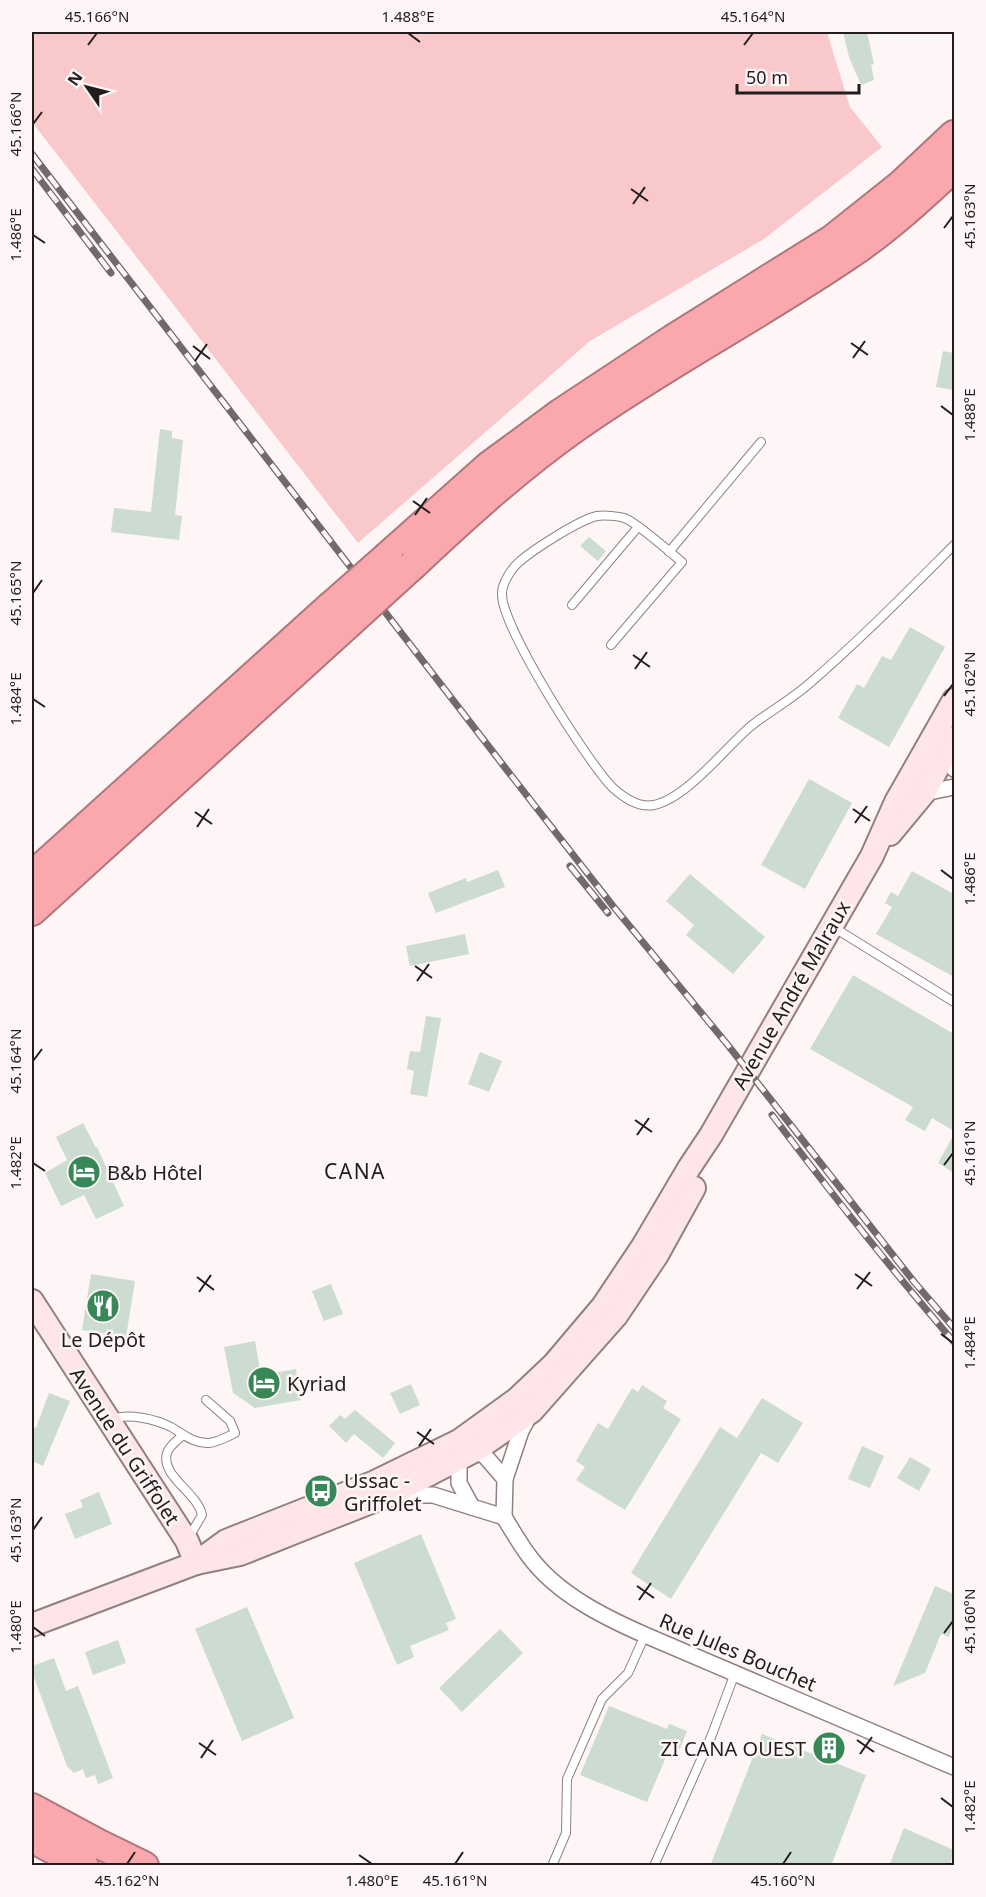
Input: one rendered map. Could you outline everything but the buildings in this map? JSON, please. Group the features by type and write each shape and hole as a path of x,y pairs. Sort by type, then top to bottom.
{"highway":[{"path":"400,561 489,466 561,412 833,239 903,184 954,135"},
{"path":"32,876 400,561 575,428 655,375 752,317 850,254 902,214 954,167"},
{"path":"32,911 338,616"},
{"path":"32,1809 144,1866"},
{"path":"32,1838 84,1866"}],"street":[{"name":"Avenue André Malraux","path":"196,1563 226,1541 375,1482 465,1450 554,1364 603,1306 711,1135 872,856 896,802 954,700"},
{"name":"Avenue André Malraux","path":"872,856 924,793 950,747 954,717"},
{"name":"Avenue André Malraux","path":"914,770 931,756 950,747"},
{"path":"924,793 954,787"},
{"name":"Avenue André Malraux","path":"32,1625 196,1563 240,1554 389,1495 532,1411 615,1316 657,1255 699,1179 711,1135"},
{"name":"Avenue du Griffolet","path":"32,1301 187,1541 196,1563"},
{"path":"389,1495 433,1495 504,1517 505,1479 521,1431 532,1411"},
{"path":"472,1507 459,1483 465,1450 485,1456 505,1479"},
{"name":"Rue Jules Bouchet","path":"504,1517 531,1558 561,1588 597,1611 645,1635 954,1767"}],"lane":[{"path":"669,552 761,442"},
{"path":"612,645 682,562 626,518 598,516 567,529 518,563 501,590 502,604 518,640 569,730 612,787 630,801 651,806 667,801 682,791 752,726 808,685 860,638 954,545"},
{"path":"572,604 638,527"},
{"path":"832,926 954,1002"},
{"path":"108,1421 119,1417 150,1420 168,1426 195,1441 209,1443 236,1433 230,1421 207,1400"},
{"path":"183,1435 166,1454 171,1474 201,1507 202,1515 187,1541"},
{"path":"552,1866 566,1833 567,1779 602,1700 628,1673 645,1635"},
{"path":"654,1866 711,1737 735,1673"}],"shaded area":[{"path":"32,32 827,32 850,107 882,147 764,239 590,341 358,543 32,122"}],"railway":[{"path":"32,154 613,906 727,1044 915,1283 954,1328"},
{"path":"32,169 111,273"},
{"path":"570,866 608,913"},
{"path":"772,1115 861,1230 954,1342"}],"place":[{"name":"B&b Hôtel","path":"84,1172"},
{"name":"Le Dépôt","path":"103,1306"},
{"name":"Kyriad","path":"264,1383"},
{"name":"Ussac - Griffolet","path":"321,1491"},
{"name":"ZI CANA OUEST","path":"829,1748"}],"district":[{"name":"CANA","path":"355,1171"}]}
